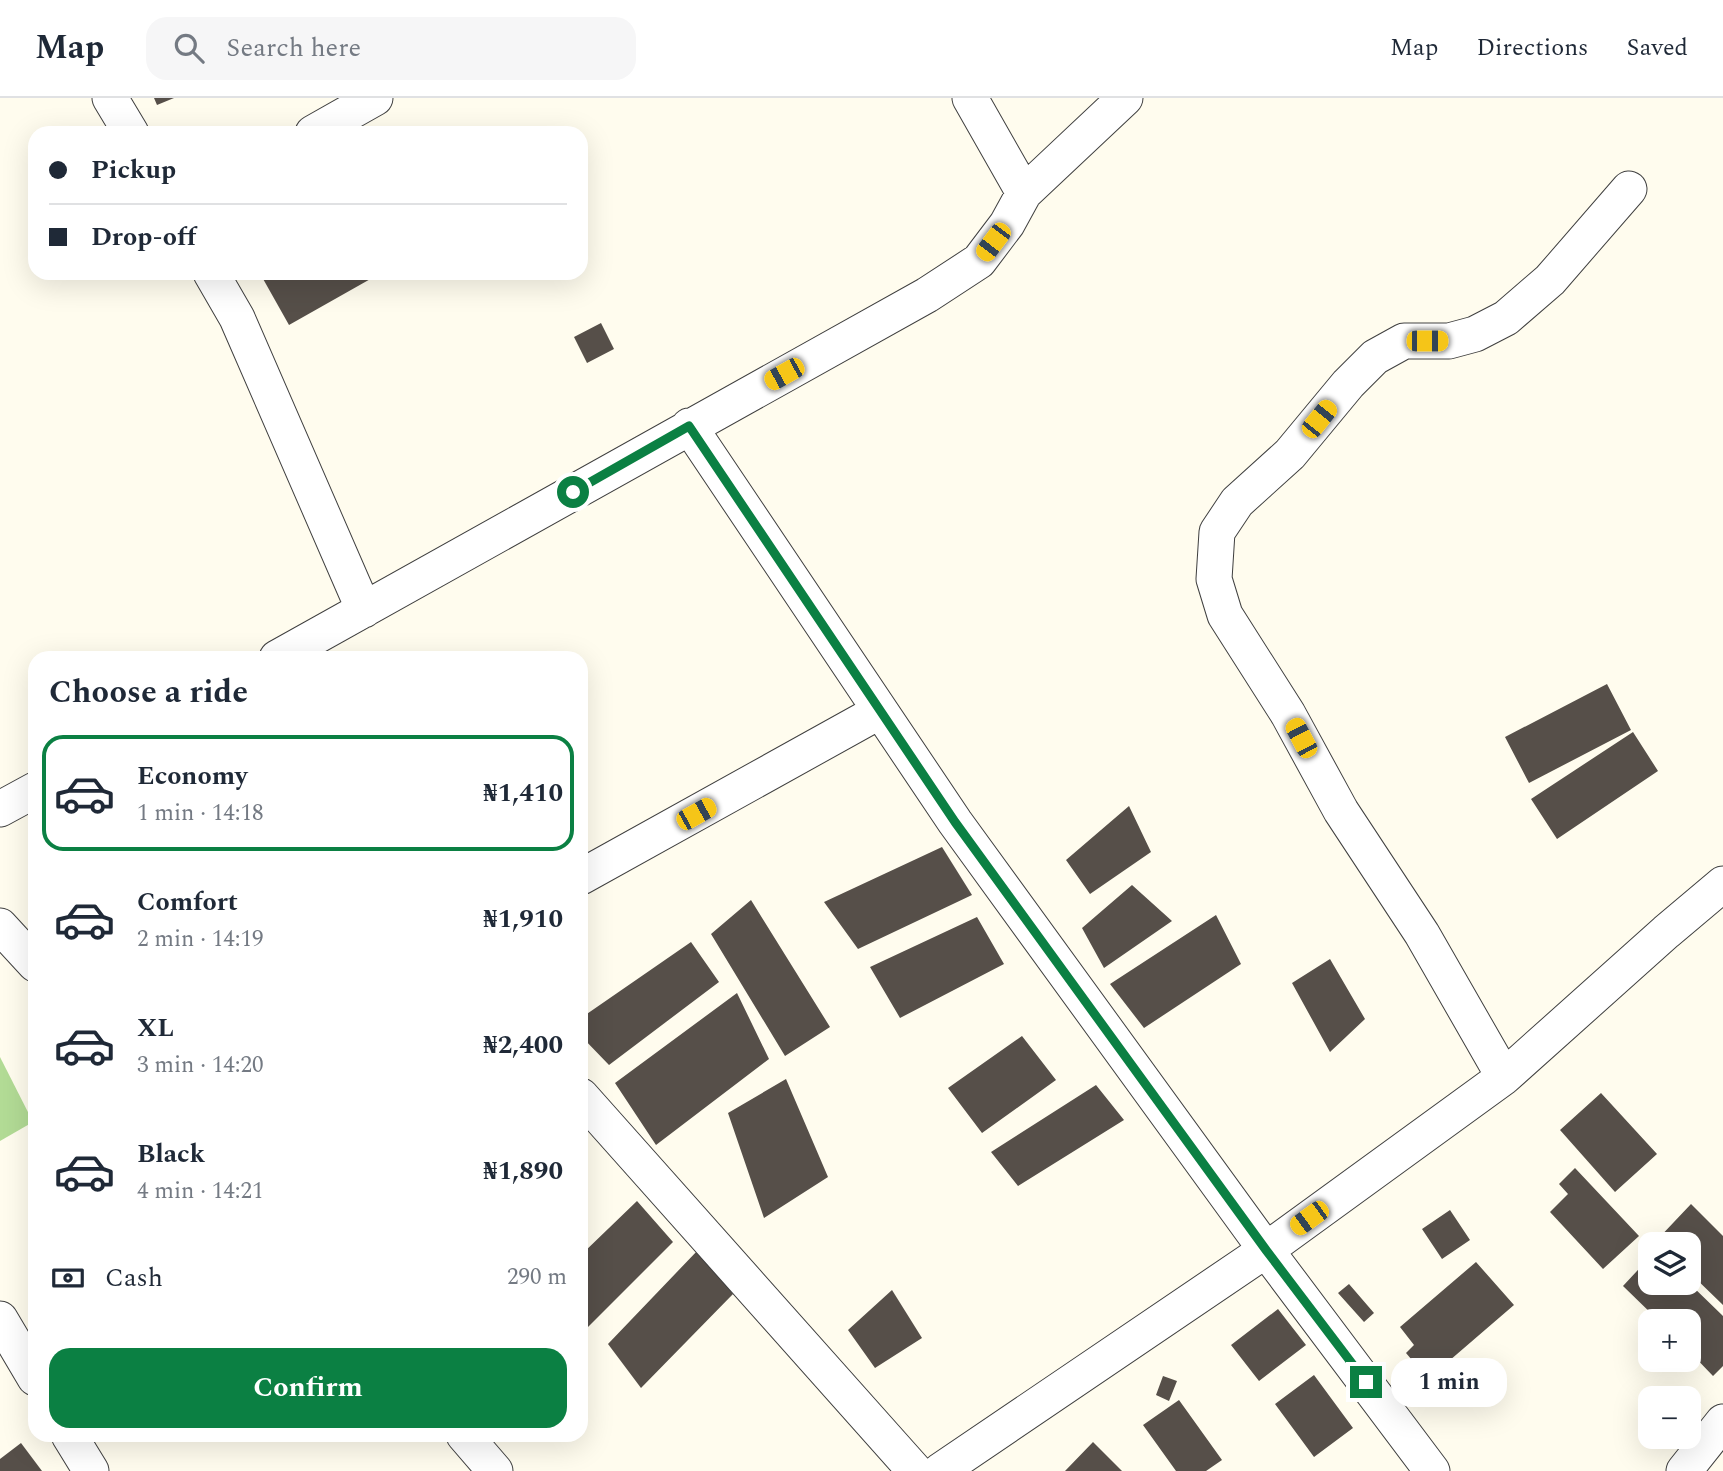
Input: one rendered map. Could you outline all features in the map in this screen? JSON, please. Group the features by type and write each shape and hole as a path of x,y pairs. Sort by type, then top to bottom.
{"street":[{"path":"110,98 127,126"},
{"path":"325,126 375,98"},
{"path":"970,98 1024,193"},
{"path":"290,651 927,295 979,261 1007,224 1024,193 1125,98"},
{"path":"1504,1077 1422,934 1340,811 1288,714 1225,615 1214,579 1217,533 1237,502 1290,454 1348,384 1375,357 1404,341 1449,341 1475,334 1506,318 1550,280 1629,189"},
{"path":"215,280 237,318 365,610"},
{"path":"689,426 955,822 1266,1250 1432,1471"},
{"path":"588,873 880,712"},
{"path":"0,809 28,794"},
{"path":"940,1471 1266,1250 1504,1077 1723,884"},
{"path":"0,926 28,956"},
{"path":"588,1104 915,1471"},
{"path":"0,1319 28,1366"},
{"path":"1684,1471 1723,1422"},
{"path":"73,1442 91,1471"},
{"path":"470,1442 495,1471"}],"green space":[{"path":"0,1057 28,1112 28,1125 0,1141"}],"building":[{"path":"154,98 174,98 157,105"},
{"path":"264,280 369,280 289,325"},
{"path":"601,323 614,349 587,363 574,337"},
{"path":"1607,684 1631,730 1529,783 1505,737"},
{"path":"1633,732 1658,771 1557,839 1531,799"},
{"path":"1129,806 1151,852 1090,894 1066,860"},
{"path":"942,847 972,895 858,949 824,902"},
{"path":"1132,885 1172,921 1104,968 1082,928"},
{"path":"751,900 830,1027 785,1056 711,934"},
{"path":"1216,915 1241,964 1144,1028 1110,984"},
{"path":"977,917 1004,964 900,1018 870,967"},
{"path":"691,942 719,982 609,1065 588,1043 588,1013"},
{"path":"1330,959 1365,1019 1330,1052 1292,983"},
{"path":"737,993 769,1059 656,1145 615,1083"},
{"path":"1022,1036 1056,1080 982,1133 948,1088"},
{"path":"786,1079 828,1177 764,1218 728,1113"},
{"path":"1096,1085 1124,1120 1018,1186 991,1152"},
{"path":"1601,1093 1657,1154 1615,1192 1560,1130"},
{"path":"1575,1168 1638,1235 1603,1269 1550,1212 1568,1194 1559,1184"},
{"path":"637,1201 673,1242 588,1327 588,1248"},
{"path":"1691,1204 1723,1236 1723,1305 1701,1284 1701,1232 1665,1232"},
{"path":"1450,1210 1470,1240 1442,1259 1422,1229"},
{"path":"698,1250 733,1294 641,1388 608,1344"},
{"path":"1476,1262 1514,1305 1428,1379 1406,1353 1414,1345 1400,1327"},
{"path":"1638,1270 1638,1295 1701,1295 1723,1316 1723,1366 1713,1376 1701,1364 1701,1309 1647,1309 1623,1286"},
{"path":"1349,1284 1374,1313 1364,1322 1338,1293"},
{"path":"892,1290 922,1338 875,1368 848,1330"},
{"path":"1278,1309 1306,1345 1259,1381 1231,1345"},
{"path":"1314,1375 1353,1428 1314,1457 1275,1404"},
{"path":"1163,1376 1177,1381 1169,1401 1156,1395"},
{"path":"1179,1400 1222,1460 1206,1471 1176,1471 1143,1425"},
{"path":"1093,1442 1122,1471 1065,1471"},
{"path":"21,1443 42,1471 0,1471 0,1459"}],"route":[{"path":"573,492 689,426 955,822 1266,1250 1366,1382"}]}
